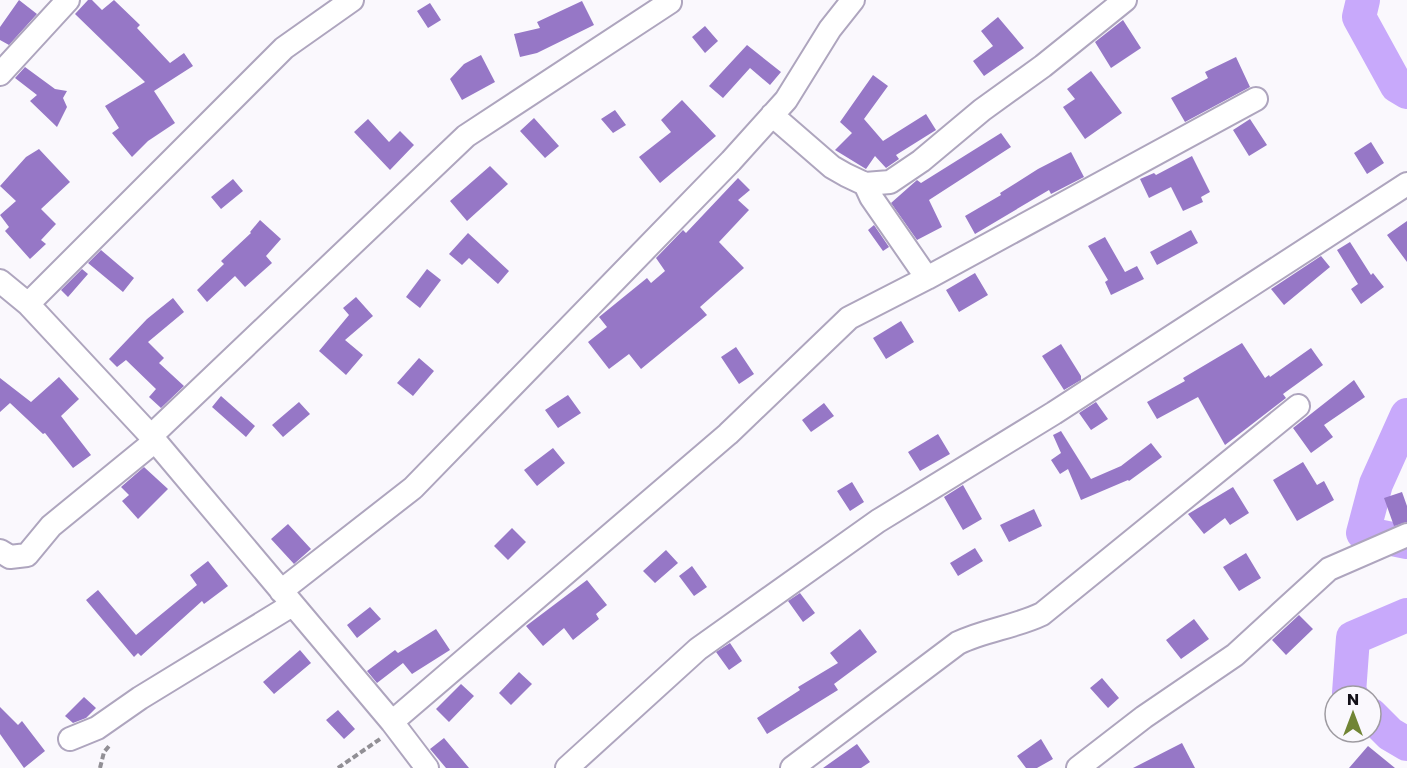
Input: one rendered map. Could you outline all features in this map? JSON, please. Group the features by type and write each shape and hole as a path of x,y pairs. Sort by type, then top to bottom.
{"street":[{"path":"0,74 68,0"},
{"path":"28,304 284,48 352,0"},
{"path":"70,739 97,728 286,598 413,488 731,161 786,100 830,28 854,0"},
{"path":"772,115 832,167 865,184 890,182 921,161 982,110 1043,66 1125,0"},
{"path":"0,551 9,557 27,555 51,526 153,438 475,129 670,2"},
{"path":"392,722 728,434 849,318 1256,99"},
{"path":"865,184 871,197 927,278"},
{"path":"567,768 698,649 878,521 1054,413 1407,184"},
{"path":"0,281 28,304 153,438 392,722 427,768"},
{"path":"792,768 957,643 979,633 1042,614 1298,406"},
{"path":"1078,768 1144,717 1235,655 1329,569 1407,535"}],"path":[{"path":"338,768 383,737 392,722"}],"building":[{"path":"19,0 37,14 9,45 0,40 0,27"},
{"path":"88,0 92,0 102,10 114,0 140,25 137,28 170,63 184,53 193,66 154,91 175,123 148,141 132,157 112,133 119,128 105,106 145,82 75,14"},
{"path":"582,1 594,25 537,53 520,57 514,34 540,28 537,22"},
{"path":"430,3 441,20 428,28 417,11"},
{"path":"998,17 1024,48 984,76 973,61 993,46 981,31"},
{"path":"1123,20 1141,48 1111,68 1095,42"},
{"path":"705,26 718,41 705,53 692,37"},
{"path":"747,45 781,72 770,85 750,68 723,98 709,86"},
{"path":"481,55 495,82 462,100 450,79 464,64"},
{"path":"1236,57 1250,87 1185,122 1171,98 1208,78 1205,72"},
{"path":"25,67 55,89 67,91 63,98 67,107 57,127 30,101 37,95 15,78"},
{"path":"1091,71 1122,113 1085,139 1063,107 1075,99 1067,89"},
{"path":"873,75 888,86 864,119 883,141 926,114 936,130 896,155 899,159 886,168 875,156 866,169 835,150 852,133 840,122"},
{"path":"682,100 716,136 660,183 639,157 671,132 661,120"},
{"path":"615,110 626,125 613,133 601,119"},
{"path":"534,118 559,146 545,158 520,131"},
{"path":"368,119 389,142 400,131 414,145 390,170 354,132"},
{"path":"1250,119 1267,145 1249,156 1233,130"},
{"path":"1001,133 1011,147 929,200 942,227 917,240 891,203 917,180 921,183"},
{"path":"1371,142 1384,163 1367,174 1354,153"},
{"path":"39,149 70,182 41,209 56,224 41,240 46,244 30,259 5,231 9,227 0,215 16,201 0,186 26,157"},
{"path":"1071,152 1084,177 1051,194 1049,190 975,234 965,216 1001,195 1000,193 1038,169"},
{"path":"1192,156 1210,192 1201,197 1203,202 1183,211 1171,187 1149,198 1140,179 1154,173 1156,175"},
{"path":"490,166 508,184 467,221 450,201"},
{"path":"738,178 750,190 738,200 749,210 719,242 744,268 700,307 707,315 641,369 629,354 609,369 588,342 607,327 599,317 647,278 651,283 665,271 656,258 683,230 686,233"},
{"path":"233,179 243,191 221,209 211,197"},
{"path":"260,220 281,239 266,256 272,263 245,287 235,276 207,302 197,290 224,264 221,261 251,233"},
{"path":"1407,221 1407,262 1387,235"},
{"path":"874,225 889,247 883,251 868,230"},
{"path":"1191,230 1198,243 1157,265 1150,252"},
{"path":"468,233 509,271 498,284 469,258 462,265 449,254"},
{"path":"1105,237 1125,272 1137,266 1144,279 1111,295 1105,282 1108,280 1088,246"},
{"path":"1350,242 1371,275 1373,273 1384,287 1361,304 1351,289 1358,284 1337,250"},
{"path":"101,250 134,278 123,292 88,263"},
{"path":"1321,256 1330,267 1284,305 1271,289"},
{"path":"82,269 88,274 68,297 61,290"},
{"path":"427,269 441,280 420,308 406,297"},
{"path":"975,273 988,295 959,312 946,290"},
{"path":"356,297 373,316 345,340 363,355 346,375 319,351 349,315 343,308"},
{"path":"173,298 184,312 148,342 164,358 159,363 184,386 161,408 149,397 156,389 126,360 117,367 109,359 147,319"},
{"path":"901,321 914,342 886,359 873,338"},
{"path":"1242,343 1265,378 1269,375 1270,377 1311,348 1323,365 1283,394 1286,398 1225,445 1198,397 1157,419 1147,402 1185,381 1183,378"},
{"path":"1061,344 1081,376 1081,380 1064,390 1042,356"},
{"path":"736,347 754,374 739,384 721,357"},
{"path":"419,358 434,371 413,396 397,383"},
{"path":"59,377 79,399 61,416 91,455 73,468 45,433 43,434 10,403 0,412 0,378 31,402"},
{"path":"1354,380 1365,397 1324,425 1333,437 1311,453 1293,428"},
{"path":"568,395 581,413 558,428 545,410"},
{"path":"221,396 255,426 246,437 212,407"},
{"path":"299,402 310,414 283,437 272,425"},
{"path":"1096,402 1108,419 1091,430 1079,413"},
{"path":"824,403 834,416 811,432 802,420"},
{"path":"1061,431 1091,479 1121,466 1151,443 1162,457 1129,481 1081,500 1068,469 1060,474 1051,460 1061,453 1053,435"},
{"path":"938,434 950,454 920,471 908,452"},
{"path":"553,448 565,463 537,486 524,470"},
{"path":"1303,462 1317,485 1324,481 1334,500 1297,521 1273,480"},
{"path":"144,467 168,489 138,519 122,501 129,495 121,487"},
{"path":"852,482 864,502 850,511 837,491"},
{"path":"963,485 982,519 963,530 944,497"},
{"path":"1233,487 1249,513 1230,525 1225,518 1204,534 1188,514"},
{"path":"1402,492 1407,506 1407,522 1394,526 1384,498"},
{"path":"1034,509 1042,526 1009,542 1000,525"},
{"path":"288,524 311,549 294,564 271,539"},
{"path":"512,528 526,542 508,560 494,546"},
{"path":"975,548 983,561 958,576 950,563"},
{"path":"666,550 678,563 655,583 643,571"},
{"path":"1246,553 1261,578 1239,591 1223,567"},
{"path":"208,561 228,586 204,604 202,601 141,656 138,653 134,657 86,600 98,590 136,635 197,585 190,575"},
{"path":"692,566 707,587 694,596 679,576"},
{"path":"587,580 607,605 596,614 599,619 573,640 564,628 543,646 526,626"},
{"path":"800,593 815,613 803,622 788,601"},
{"path":"370,607 381,619 357,638 347,625"},
{"path":"1299,615 1313,629 1286,655 1272,640"},
{"path":"1194,619 1209,639 1181,659 1166,640"},
{"path":"436,629 450,650 412,674 403,663 377,683 367,671 395,650 398,653"},
{"path":"860,629 877,652 834,684 838,690 767,734 757,718 800,690 798,687 838,663 830,653"},
{"path":"730,643 742,661 729,670 716,652"},
{"path":"300,650 311,663 274,694 263,682"},
{"path":"519,672 532,684 511,705 499,693"},
{"path":"1102,678 1119,698 1108,708 1090,688"},
{"path":"461,684 474,696 449,722 436,709"},
{"path":"84,697 96,708 86,718 73,723 65,716"},
{"path":"0,707 18,725 22,721 45,751 24,768 0,734"},
{"path":"338,710 355,729 344,739 326,720"},
{"path":"444,738 469,768 446,768 430,749"},
{"path":"1041,739 1053,759 1037,768 1026,768 1017,756"},
{"path":"1182,743 1195,768 1133,768"},
{"path":"857,744 870,762 861,768 823,768"},
{"path":"1368,746 1395,768 1349,768"}],"waterway":[{"path":"1363,0 1359,17 1397,86 1407,92"},
{"path":"1407,415 1376,484 1363,533 1407,542"},
{"path":"1350,684 1353,638 1407,615"},
{"path":"1383,727 1407,744"}]}
